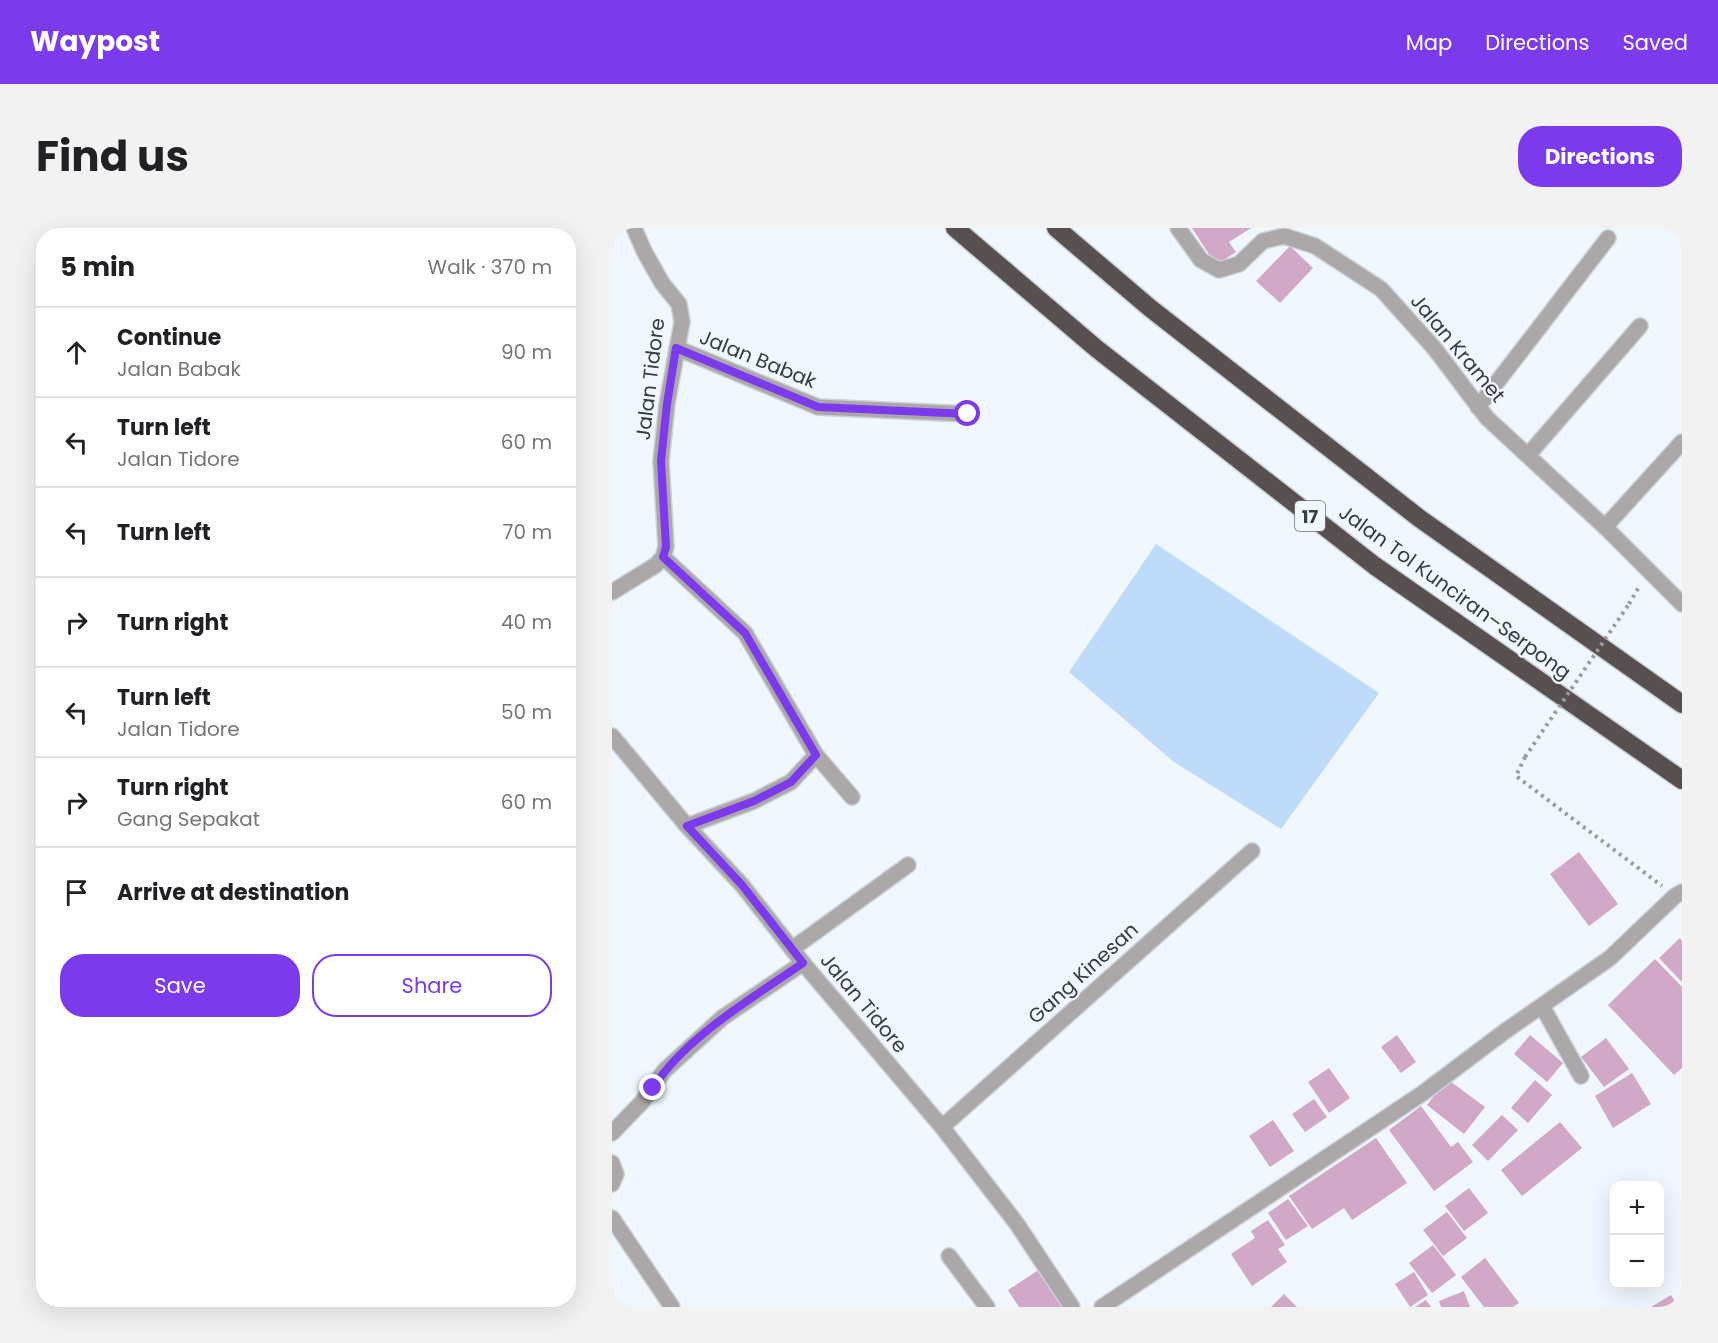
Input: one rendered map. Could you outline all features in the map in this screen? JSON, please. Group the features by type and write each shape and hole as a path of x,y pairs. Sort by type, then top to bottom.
{"highway":[{"name":"Jalan Tol Kunciran–Serpong","path":"955,228 1097,349 1375,566 1682,780"},
{"name":"Jalan Tol Kunciran–Serpong","path":"1056,228 1150,308 1419,518 1682,704"}],"street":[{"name":"Jalan Tidore","path":"634,228 662,283 679,304 682,322 667,404 661,461 666,547 663,557"},
{"name":"Jalan Kramet","path":"1178,228 1201,260 1219,270 1239,264 1263,241 1284,236 1315,246 1381,289 1435,349 1478,407 1605,527 1682,604"},
{"path":"1478,407 1608,238"},
{"path":"1528,455 1640,326"},
{"name":"Jalan Babak","path":"676,348 818,407 968,414"},
{"path":"1605,527 1682,442"},
{"path":"612,592 656,565 663,557 745,633 816,755 852,797"},
{"name":"Jalan Tidore","path":"612,736 687,826 742,885 803,963 942,1127 1017,1224 1072,1307"},
{"path":"687,826 754,801 791,782 816,755"},
{"name":"Gang Kinesan","path":"942,1127 1252,851"},
{"path":"792,949 908,865"},
{"path":"1111,1304 1423,1093 1504,1032 1610,958 1678,894"},
{"path":"612,1133 642,1102 664,1071 722,1018 803,963"},
{"path":"1542,1006 1581,1076"},
{"path":"612,1163 616,1174 612,1184"},
{"path":"612,1218 672,1307"},
{"path":"949,1256 987,1307"}],"path":[{"path":"1629,604 1525,757 1516,776 1678,894"}],"shaded area":[{"path":"1156,544 1379,693 1281,829 1174,762 1069,672"}],"building":[{"path":"1192,228 1251,228 1229,242 1236,252 1216,265"},
{"path":"1290,246 1313,268 1280,303 1256,281"},
{"path":"1579,852 1618,904 1589,926 1550,874"},
{"path":"1680,938 1682,941 1682,982 1659,958"},
{"path":"1655,959 1682,987 1682,1068 1674,1075 1608,1005"},
{"path":"1397,1035 1416,1062 1401,1073 1381,1047"},
{"path":"1530,1035 1563,1063 1547,1082 1514,1054"},
{"path":"1606,1038 1629,1069 1604,1087 1581,1057"},
{"path":"1329,1068 1350,1098 1329,1113 1308,1082"},
{"path":"1632,1073 1651,1104 1613,1128 1595,1096"},
{"path":"1447,1079 1485,1107 1464,1134 1427,1105"},
{"path":"1535,1080 1552,1095 1528,1123 1511,1108"},
{"path":"1314,1099 1327,1117 1305,1132 1292,1114"},
{"path":"1421,1106 1451,1147 1458,1142 1473,1162 1434,1191 1389,1130"},
{"path":"1502,1115 1518,1130 1488,1161 1472,1145"},
{"path":"1273,1120 1294,1151 1270,1167 1249,1136"},
{"path":"1560,1122 1582,1148 1522,1196 1501,1170"},
{"path":"1376,1138 1407,1183 1352,1220 1344,1208 1312,1229 1289,1196"},
{"path":"1469,1188 1488,1213 1464,1231 1445,1206"},
{"path":"1288,1199 1308,1226 1286,1240 1268,1213"},
{"path":"1447,1212 1467,1238 1443,1256 1423,1230"},
{"path":"1268,1220 1285,1245 1278,1249 1287,1262 1252,1286 1231,1254 1255,1238 1251,1231"},
{"path":"1433,1245 1456,1275 1432,1293 1409,1263"},
{"path":"1485,1258 1519,1303 1513,1307 1484,1307 1461,1277"},
{"path":"1040,1269 1064,1307 1019,1307 1008,1290"},
{"path":"1414,1272 1428,1295 1410,1307 1395,1284"},
{"path":"1464,1291 1470,1307 1441,1307 1439,1301"},
{"path":"1284,1294 1297,1307 1271,1307"},
{"path":"1671,1295 1678,1307 1651,1307"},
{"path":"1426,1300 1431,1307 1415,1307"}],"route":[{"path":"653,1088 664,1071 722,1018 803,963 742,885 687,826 754,801 791,782 816,755 745,633 663,557 666,547 661,461 676,348 818,407 968,414"}]}
